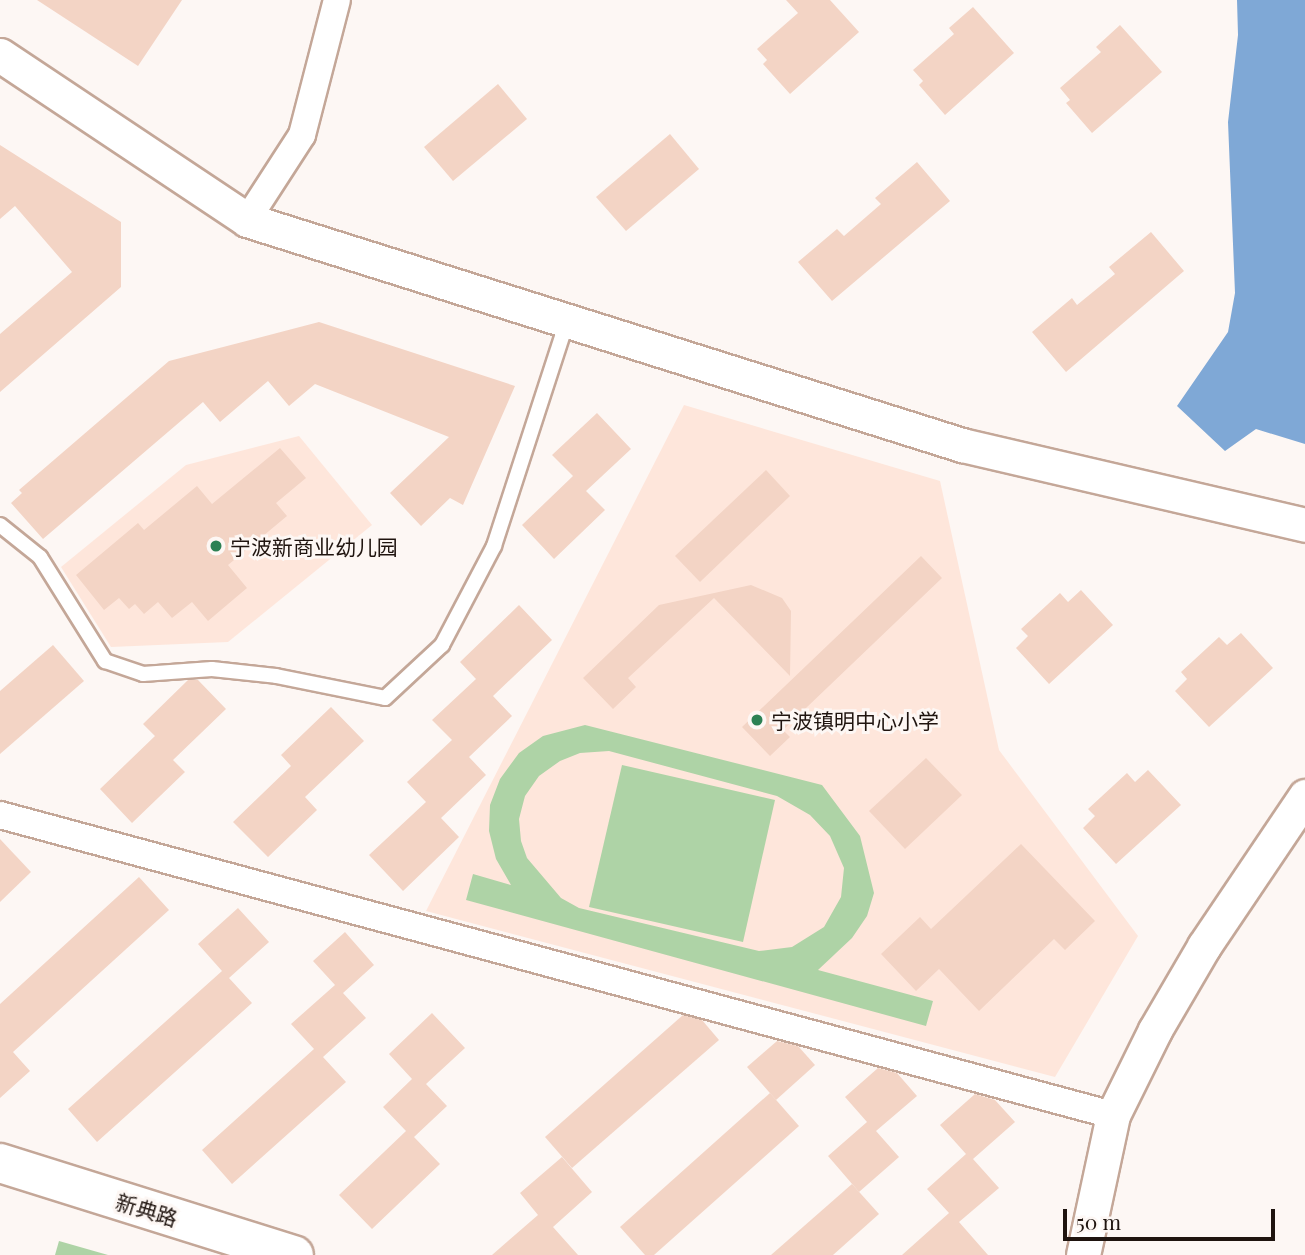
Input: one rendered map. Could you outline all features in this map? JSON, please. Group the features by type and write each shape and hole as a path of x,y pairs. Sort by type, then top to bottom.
{"main road":[{"name":"新典路","path":"0,1163 294,1255"}],"street":[{"path":"247,220 302,135 337,0"},
{"path":"0,55 247,220 962,445 1305,525"},
{"path":"1083,1255 1113,1115 1155,1030 1204,946 1305,796"},
{"path":"0,815 1113,1115"}],"lane":[{"path":"0,524 40,556 105,661 143,674 212,669 385,698 442,645 494,546 567,321"}],"shaded area":[{"name":"宁波镇明中心小学","path":"684,405 940,481 999,750 1138,936 1055,1077 426,911"},
{"name":"宁波新商业幼儿园","path":"299,436 372,525 228,642 111,647 61,567 186,465"}],"green space":[{"path":"585,725 822,785 860,836 874,893 867,916 852,938 818,970 933,1001 926,1026 466,900 473,874 511,885 496,859 489,831 490,805 500,779 519,753 543,736","holes":["609,751 777,796 810,815 830,836 844,868 841,897 824,927 792,947 759,951 579,908 561,898 527,858 521,841 519,819 525,796 539,776 560,761 580,753"]},
{"path":"622,765 775,800 743,942 589,907"},
{"path":"59,1241 108,1255 55,1255"}],"water":[{"path":"1237,0 1305,0 1305,444 1256,429 1225,451 1177,406 1228,332 1235,293 1228,122 1238,35"}],"building":[{"path":"37,0 182,0 138,66"},
{"path":"786,0 830,0 859,32 790,94 763,64 767,60 757,49 798,13"},
{"path":"973,7 1014,53 945,115 919,85 923,81 913,70 954,34 949,28"},
{"path":"1120,25 1162,72 1092,133 1066,103 1070,100 1060,88 1101,52 1096,47"},
{"path":"498,84 527,119 453,181 424,147"},
{"path":"670,134 699,169 626,231 596,197"},
{"path":"0,145 121,222 121,287 0,392 0,334 72,272 15,206 0,219"},
{"path":"917,162 950,201 832,301 798,262 837,229 844,236 881,204 875,198"},
{"path":"1151,232 1184,271 1066,372 1032,332 1072,298 1077,305 1115,274 1109,267"},
{"path":"319,322 515,386 463,505 450,498 421,526 390,493 449,437 315,384 289,406 268,381 220,422 203,402 43,539 11,503 22,493 19,490 169,361"},
{"path":"597,413 631,449 586,491 605,510 554,559 522,525 573,476 552,455"},
{"path":"280,448 306,478 276,503 287,516 228,565 247,588 208,621 192,602 172,618 158,602 144,614 135,604 129,609 119,598 104,610 76,575 138,523 144,530 197,486 212,504"},
{"path":"766,470 790,496 700,582 675,556"},
{"path":"921,556 942,578 783,730 790,737 770,756 742,727"},
{"path":"751,585 782,598 791,611 790,676 714,598 628,678 636,687 613,709 583,678 659,605"},
{"path":"1081,590 1113,625 1049,684 1016,648 1028,636 1021,629 1060,593 1068,602"},
{"path":"519,605 552,640 493,696 512,716 469,757 486,775 441,818 459,837 403,891 369,855 426,802 407,782 452,740 432,720 476,679 460,662"},
{"path":"1241,633 1273,668 1209,727 1175,691 1187,679 1181,672 1219,637 1227,645"},
{"path":"53,645 84,681 0,754 0,691"},
{"path":"188,680 198,680 226,709 173,760 185,772 132,823 100,789 155,736 143,724"},
{"path":"331,707 364,741 305,797 317,810 268,857 233,822 291,766 281,755"},
{"path":"926,758 962,795 905,849 869,811"},
{"path":"1148,770 1181,805 1116,864 1083,828 1095,816 1088,809 1127,773 1135,782"},
{"path":"0,839 31,872 0,902"},
{"path":"1021,844 1095,921 1065,950 1054,939 979,1011 939,969 916,991 881,954 920,917 931,929"},
{"path":"139,877 169,910 13,1052 30,1071 0,1098 0,1004"},
{"path":"238,908 269,942 229,978 252,1003 97,1142 68,1109 222,971 198,944"},
{"path":"345,932 374,965 343,993 366,1018 323,1057 346,1082 232,1184 202,1150 314,1049 291,1024 335,985 313,961"},
{"path":"432,1013 465,1048 426,1084 447,1106 414,1137 440,1164 372,1229 339,1195 406,1131 383,1107 412,1079 389,1054"},
{"path":"683,1015 702,1020 719,1040 572,1168 545,1137"},
{"path":"777,1041 798,1046 815,1065 776,1100 747,1067"},
{"path":"878,1068 897,1073 917,1096 876,1131 899,1157 859,1192 828,1156 867,1122 845,1097"},
{"path":"770,1093 799,1126 654,1255 645,1255 620,1227"},
{"path":"975,1094 995,1100 1015,1122 973,1159 999,1188 959,1222 988,1255 902,1255 949,1213 927,1189 966,1154 940,1125"},
{"path":"562,1157 592,1192 553,1227 578,1255 492,1255 538,1215 520,1193"},
{"path":"852,1184 879,1214 833,1255 771,1255"}],"place":[{"name":"宁波新商业幼儿园","path":"216,546"},
{"name":"宁波镇明中心小学","path":"757,720"}]}
